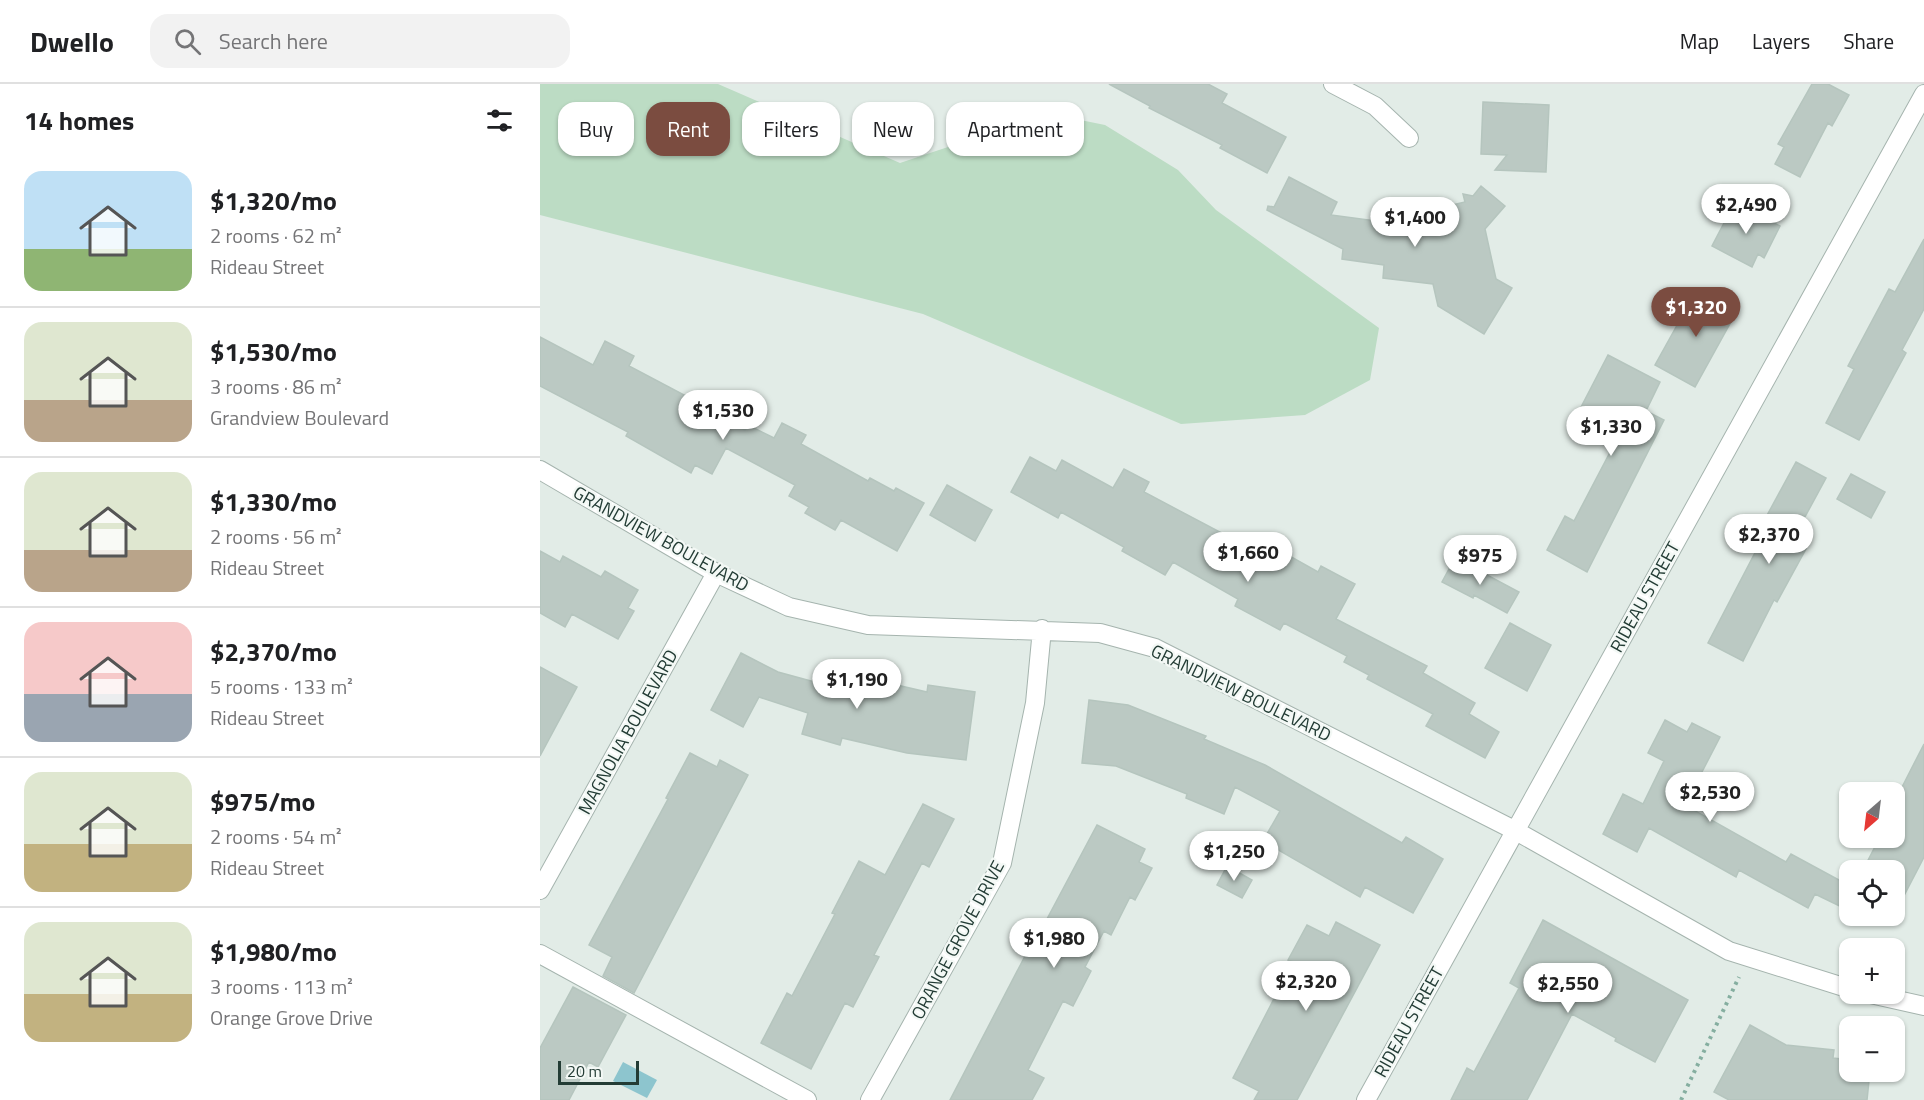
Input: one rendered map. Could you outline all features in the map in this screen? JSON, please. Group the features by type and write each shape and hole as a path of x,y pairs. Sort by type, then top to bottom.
{"street":[{"path":"1333,84 1375,106 1409,138"},
{"name":"RIDEAU STREET","path":"1366,1100 1924,94"},
{"name":"GRANDVIEW BOULEVARD","path":"540,470 716,573 789,607 868,625 1042,629 1100,633 1155,648 1516,831 1729,951 1839,986"},
{"name":"MAGNOLIA BOULEVARD","path":"540,890 716,573"},
{"name":"ORANGE GROVE DRIVE","path":"870,1100 1002,863 1035,703 1042,629"},
{"path":"540,954 807,1100"},
{"path":"1905,1002 1924,1006"}],"path":[{"path":"1681,1100 1748,957"}],"green space":[{"path":"540,84 718,84 759,102 742,102 742,156 840,156 840,137 852,142 852,156 884,156 900,163 921,156 934,156 934,152 946,148 946,156 1084,156 1084,121 1105,125 1178,170 1216,210 1379,328 1370,380 1305,415 1181,424 923,314 540,215"}],"water":[{"path":"623,1062 657,1080 647,1098 613,1081"}],"building":[{"path":"1109,84 1208,84 1227,94 1222,103 1286,137 1267,173 1220,148 1222,145 1149,108 1150,106"},
{"path":"1812,84 1828,84 1849,95 1832,126 1828,123 1800,177 1775,164 1784,147 1778,144"},
{"path":"1483,102 1549,105 1546,172 1495,170 1507,155 1481,154"},
{"path":"1289,177 1337,202 1331,215 1421,227 1418,213 1465,202 1463,194 1473,196 1481,186 1505,206 1485,229 1496,279 1512,288 1484,334 1438,306 1433,284 1383,278 1384,265 1342,259 1343,249 1267,210 1268,206 1274,207"},
{"path":"1735,202 1780,226 1764,258 1758,254 1752,267 1712,246"},
{"path":"1924,239 1924,309 1902,350 1906,353 1859,440 1826,423 1854,369 1848,366 1889,289 1895,292"},
{"path":"1707,290 1731,304 1725,316 1732,320 1695,387 1655,365 1695,293 1703,297"},
{"path":"540,337 593,365 605,341 634,356 629,366 686,396 684,399 745,430 748,425 774,438 782,423 806,435 801,444 868,481 870,478 894,491 896,488 924,503 897,551 841,520 835,530 805,513 809,507 789,496 795,485 726,448 712,474 695,465 691,473 626,436 628,432 540,386"},
{"path":"1608,355 1660,382 1646,411 1664,420 1587,572 1547,550 1565,516 1574,521 1619,435 1578,413"},
{"path":"1030,457 1056,471 1062,460 1113,488 1124,469 1149,482 1144,492 1231,538 1234,533 1275,556 1279,550 1318,572 1321,566 1355,584 1336,619 1427,666 1423,673 1475,703 1469,714 1499,732 1485,758 1426,726 1433,714 1367,679 1369,675 1344,662 1347,656 1284,623 1280,630 1235,606 1238,599 1173,562 1165,575 1122,551 1124,547 1061,512 1058,518 1011,492"},
{"path":"1796,462 1826,478 1793,539 1807,547 1777,602 1774,600 1743,661 1708,643 1771,522 1765,519"},
{"path":"1851,474 1885,492 1871,518 1837,499"},
{"path":"947,485 992,510 975,541 930,515"},
{"path":"540,551 560,562 563,556 601,577 605,571 638,590 628,608 634,611 618,639 572,614 565,627 540,613"},
{"path":"1455,558 1519,592 1507,613 1474,595 1473,598 1442,582"},
{"path":"1510,623 1551,645 1527,691 1485,668"},
{"path":"741,653 778,672 822,684 824,677 886,694 888,683 927,692 928,685 975,692 966,760 907,753 842,738 840,745 802,734 808,713 759,697 743,727 711,710"},
{"path":"540,667 577,687 540,756"},
{"path":"1089,700 1128,705 1206,736 1204,739 1265,765 1402,843 1406,837 1443,859 1413,913 1365,887 1360,897 1263,841 1280,811 1235,787 1224,814 1186,798 1187,794 1116,766 1082,763"},
{"path":"1665,720 1687,732 1692,723 1720,737 1688,799 1691,800 1688,807 1786,862 1791,854 1839,880 1839,906 1815,894 1808,908 1739,870 1736,877 1649,828 1637,852 1603,834 1623,794 1643,804 1664,761 1648,753"},
{"path":"1924,744 1924,857 1905,894 1905,860 1868,860 1874,848 1905,848 1905,782"},
{"path":"690,753 717,767 720,760 748,775 634,993 603,976 612,957 589,945 668,799 666,798"},
{"path":"923,804 954,819 929,867 922,863 874,955 879,957 853,1007 845,1003 811,1069 761,1043 787,993 792,996 835,914 832,913 859,861 885,875"},
{"path":"1097,825 1145,849 1139,862 1152,868 1135,900 1130,897 1111,935 1104,931 1085,967 1091,971 1073,1006 1063,1001 1028,1070 1044,1078 1032,1100 950,1100 1038,931 1040,932"},
{"path":"1227,866 1252,880 1242,898 1217,885"},
{"path":"1543,920 1688,1000 1655,1062 1615,1041 1616,1038 1572,1014 1527,1100 1451,1100 1467,1068 1474,1072 1519,988 1510,983"},
{"path":"1336,922 1380,945 1297,1100 1254,1100 1259,1091 1233,1078 1293,962 1288,960 1307,925 1329,936"},
{"path":"573,987 626,1015 598,1067 589,1062 569,1100 540,1100 540,1048"},
{"path":"1750,1025 1786,1045 1834,1050 1833,1058 1839,1059 1839,1082 1869,1082 1867,1100 1729,1100 1714,1092"}]}
